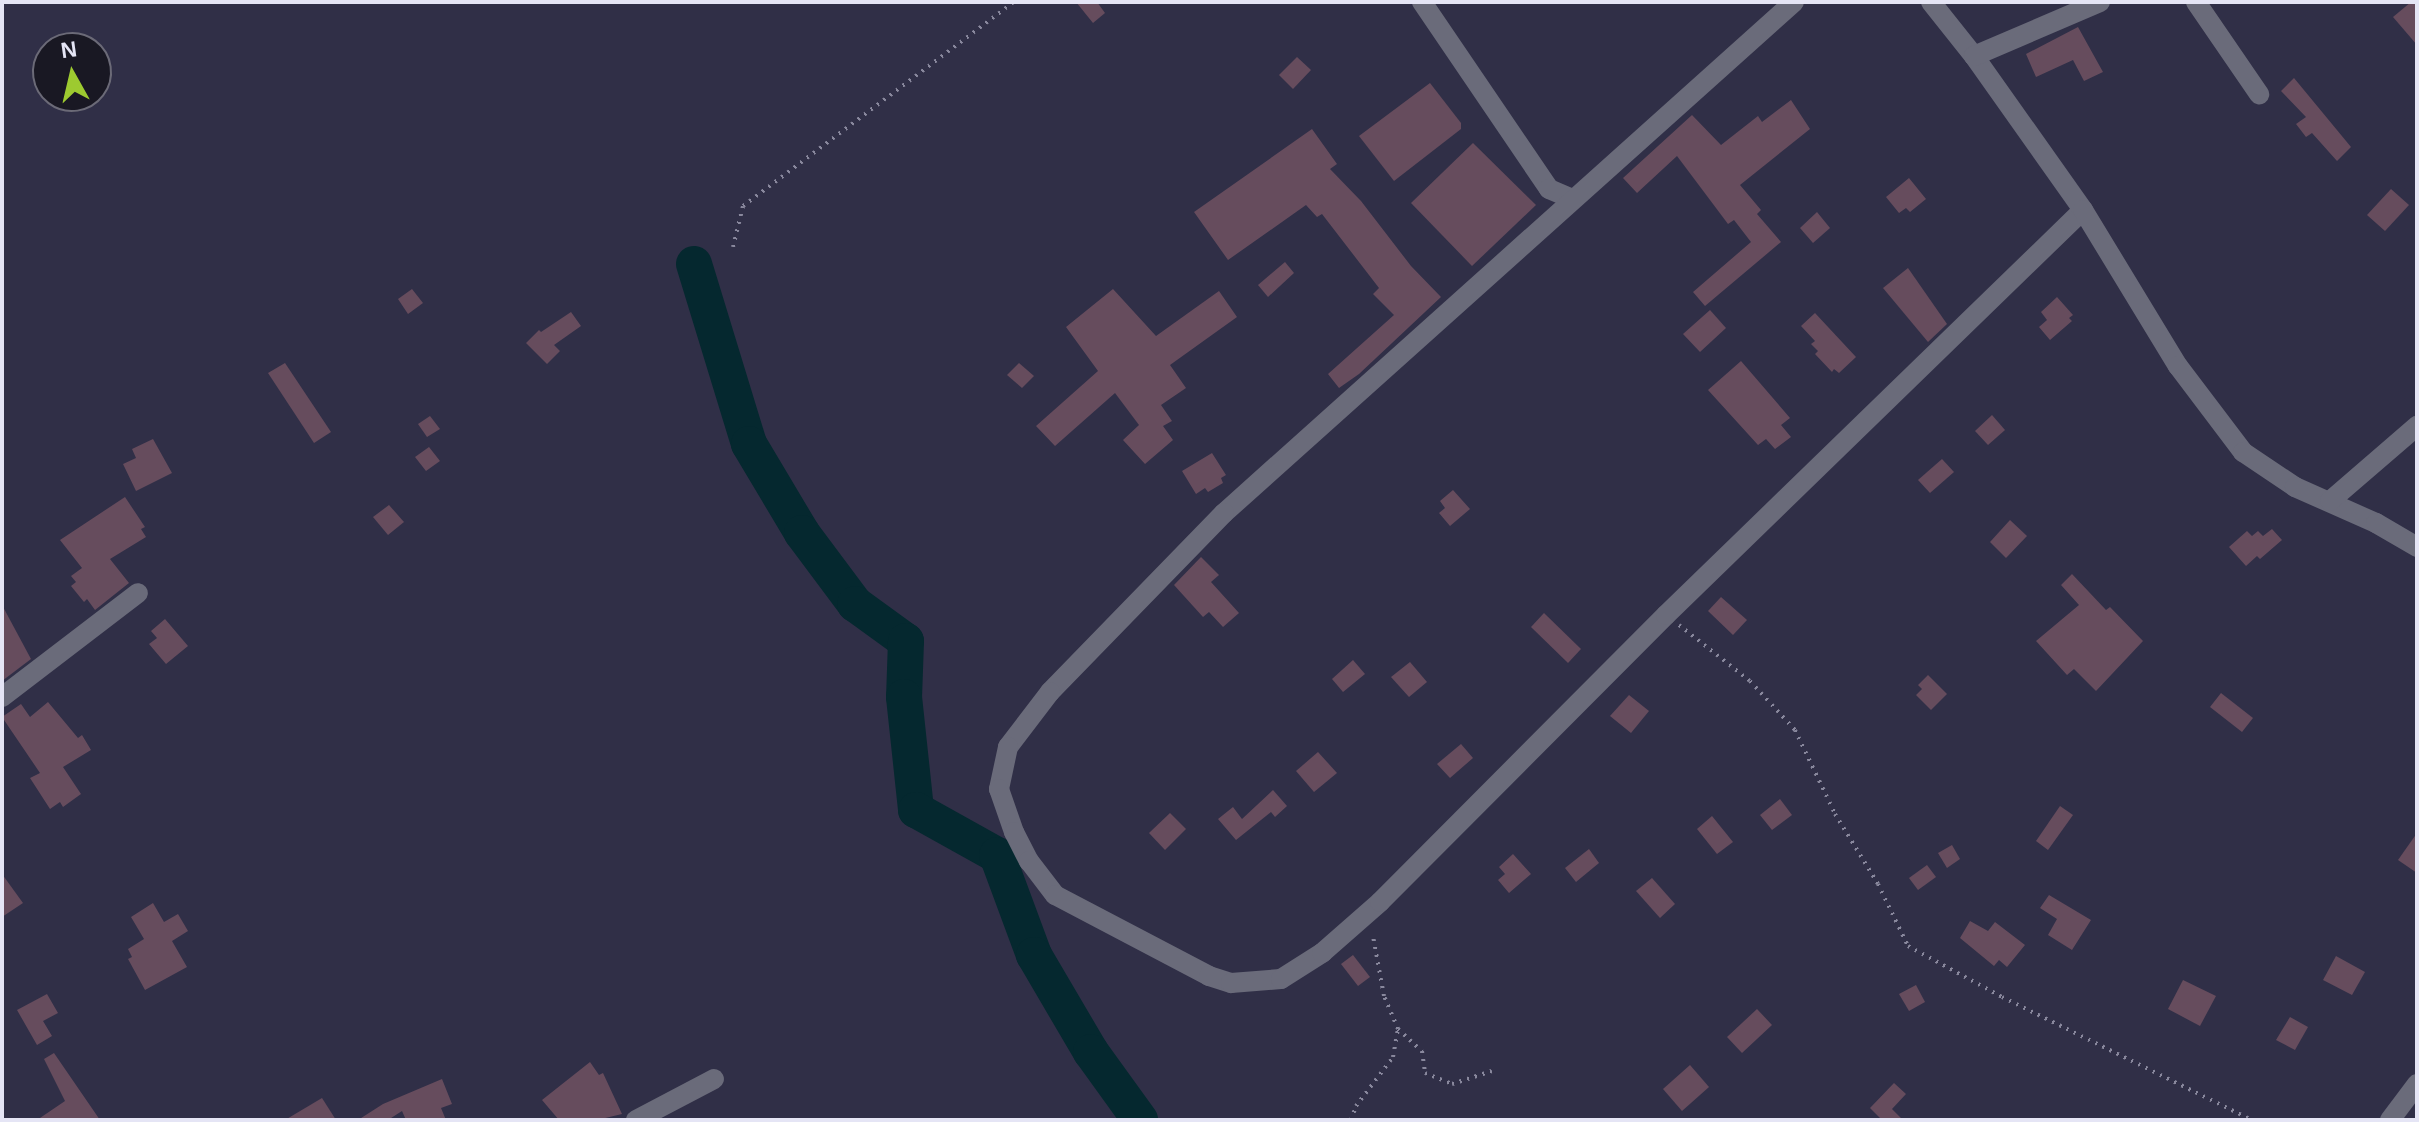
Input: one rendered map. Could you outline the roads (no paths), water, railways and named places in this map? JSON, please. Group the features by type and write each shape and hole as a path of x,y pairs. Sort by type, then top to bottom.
{"street":[{"path":"1422,2 1549,189 1573,199"},
{"path":"1794,2 1224,513 1050,692 1008,747 999,789 1014,832 1029,861 1055,895 1209,976 1231,983 1281,979 1322,953 1380,902 1666,615 2083,210"},
{"path":"1931,2 1974,56 2083,210 2178,366 2243,452 2295,487 2330,501 2417,547"},
{"path":"1974,56 2100,2"},
{"path":"2196,2 2259,94"},
{"path":"2330,501 2417,426"},
{"path":"2,697 138,593"},
{"path":"636,1120 714,1079"},
{"path":"2390,1120 2417,1084"}],"waterway":[{"path":"694,264 749,444 802,533 855,604 906,641 904,697 916,810 997,855 1034,955 1091,1052 1140,1120"}]}
